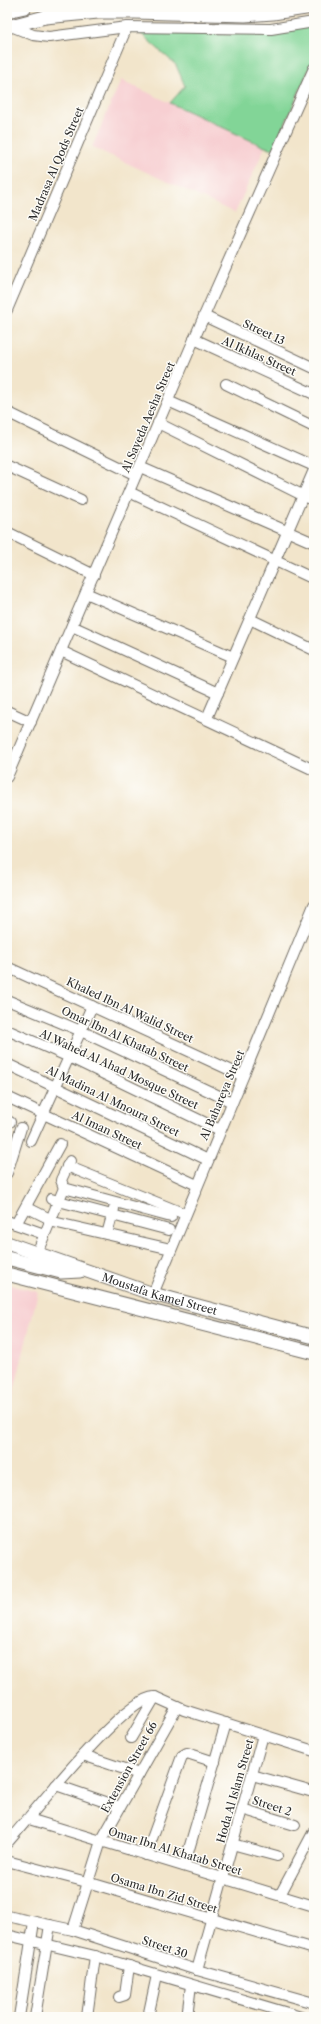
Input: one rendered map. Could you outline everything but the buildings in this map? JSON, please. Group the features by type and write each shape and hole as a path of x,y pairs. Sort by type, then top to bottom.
{"main road":[{"path":"7,11 25,7"},
{"path":"9,26 45,17 112,12 245,15 273,13 312,7"},
{"name":"Moustafa Kamel Street","path":"7,1243 153,1294 314,1337"},
{"path":"7,1258 61,1272 72,1273 86,1270"},
{"name":"Moustafa Kamel Street","path":"7,1274 314,1353"}],"street":[{"path":"266,7 271,29"},
{"path":"9,26 33,35 49,37 127,27 271,29 314,22"},
{"name":"Madrasa Al Qods Street","path":"7,310 127,27"},
{"name":"Al Sayeda Aesha Street","path":"7,777 204,316 314,68"},
{"name":"Street 13","path":"204,316 314,368"},
{"name":"Al Ikhlas Street","path":"194,340 314,394"},
{"path":"226,384 314,427"},
{"path":"168,400 314,466"},
{"path":"7,412 138,471 288,530 314,543"},
{"path":"158,423 314,501"},
{"path":"7,466 81,500"},
{"path":"207,718 314,470"},
{"path":"129,492 314,579"},
{"path":"7,532 94,574"},
{"path":"86,593 233,658"},
{"path":"250,619 314,650"},
{"path":"72,626 218,693"},
{"path":"61,651 207,718 314,770"},
{"path":"7,711 31,722"},
{"name":"Al Bahareya Street","path":"153,1294 168,1248 185,1214 208,1160 314,905"},
{"name":"Khaled Ibn Al Walid Street","path":"7,967 243,1076"},
{"name":"Omar Ibn Al Khatab Street","path":"7,1000 81,1031 232,1102"},
{"path":"31,1141 92,1006"},
{"name":"Al Wahed Al Ahad Mosque Street","path":"7,1030 69,1057 220,1130"},
{"name":"Al Madina Al Mnoura Street","path":"7,1064 208,1160"},
{"name":"Al Iman Street","path":"7,1097 197,1185"},
{"path":"7,1173 21,1128"},
{"path":"44,1234 11,1223 26,1207 60,1144"},
{"path":"64,1188 61,1180 68,1164 172,1213"},
{"path":"37,1253 50,1220 55,1200 64,1188"},
{"path":"64,1188 116,1202 172,1213 185,1214"},
{"path":"55,1200 169,1230"},
{"path":"107,1234 116,1202"},
{"path":"26,1207 50,1220 168,1248 172,1213"},
{"path":"131,1738 155,1697"},
{"path":"7,1843 83,1755 131,1709 147,1698 155,1697 177,1707 226,1724 314,1751"},
{"name":"Extension Street 66","path":"73,1930 101,1841 177,1707"},
{"path":"184,1866 226,1724"},
{"name":"Hoda Al Islam Street","path":"197,1970 263,1735"},
{"path":"146,1855 182,1756 188,1753 215,1762"},
{"path":"83,1755 139,1774"},
{"path":"252,1775 313,1792"},
{"path":"56,1785 120,1807"},
{"name":"Street 2","path":"242,1809 295,1826"},
{"name":"Omar Ibn Al Khatab Street","path":"29,1819 314,1906"},
{"path":"280,1895 314,1831"},
{"path":"232,1844 277,1856"},
{"name":"Osama Ibn Zid Street","path":"7,1861 87,1882 314,1950"},
{"name":"Street 30","path":"7,1916 73,1930 197,1970 314,2003"},
{"path":"19,2017 34,1922"},
{"path":"35,2017 50,1925"},
{"path":"7,1935 47,1943 95,1956 295,2016"},
{"path":"87,2017 95,1956"},
{"path":"119,1997 123,1997 125,1995 129,1966"},
{"path":"148,2017 157,1975"},
{"path":"187,2017 191,1985"}],"shaded area":[{"path":"121,80 265,147 235,213 92,147"},
{"path":"7,1284 38,1292 7,1421"}],"green space":[{"path":"314,24 314,58 274,149 265,147 170,103 185,86 176,65 137,30 230,34"}]}
